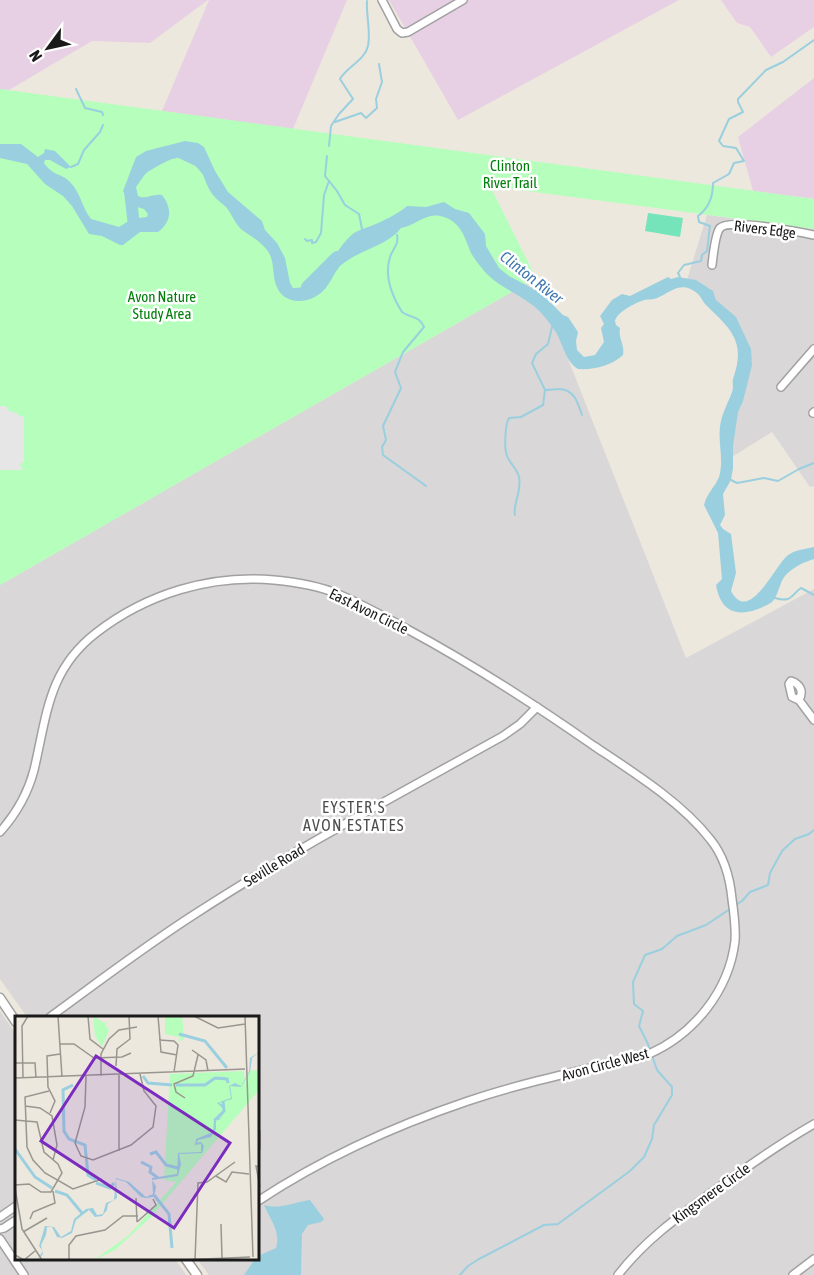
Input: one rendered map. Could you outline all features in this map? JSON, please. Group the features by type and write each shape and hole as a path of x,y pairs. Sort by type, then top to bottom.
{"street":[{"path":"382,0 397,29 402,33 408,32 463,0"},
{"name":"Rivers Edge","path":"712,265 718,233 720,228 726,224 742,224 814,235"},
{"path":"781,387 814,349"},
{"name":"East Avon Circle","path":"0,832 15,813 26,792 34,770 51,691 75,650 135,608 170,592 197,584 254,578 292,582 336,593 443,649 537,707"},
{"path":"799,700 814,720"},
{"name":"Seville Road","path":"51,1016 196,912 355,816 503,736 520,724 537,707"},
{"name":"Avon Circle West","path":"260,1199 294,1177 348,1149 418,1119 521,1086 649,1054 665,1047 693,1026 707,1009 723,981 735,942 731,891 727,870 711,840 681,810 620,763 537,707"},
{"path":"0,998 15,1020"},
{"name":"Kingsmere Circle","path":"618,1275 633,1255 661,1229 770,1150 814,1124"},
{"path":"0,1217 15,1207"},
{"path":"0,1229 15,1221"},
{"path":"0,1239 24,1275"},
{"path":"793,1275 814,1259"},
{"path":"186,1260 197,1275"}],"shaded area":[{"path":"0,0 208,0 150,43 92,41 9,90 0,89"},
{"path":"209,0 347,0 293,129 162,111"},
{"path":"389,0 679,0 458,120"},
{"path":"721,0 814,0 814,27 771,57 750,27 737,23"},
{"path":"814,78 814,199 753,191 738,137"},
{"path":"707,215 814,229 814,486 810,487 772,432 730,458 728,421 748,360 736,327 686,283"},
{"name":"EYSTER'S AVON ESTATES","path":"536,278 686,658 814,589 814,1275 209,1275 198,1260 260,1260 260,1016 26,1016 0,979 0,585"},
{"path":"0,406 6,406 9,411 17,413 19,417 24,415 24,462 20,464 23,470 0,470"},
{"path":"0,1011 15,1033 15,1260 176,1260 186,1275 0,1275"}],"green space":[{"name":"Avon Nature Study Area","path":"0,89 814,199 814,229 490,186 536,278 0,585"},
{"path":"648,213 683,218 680,237 645,231"}],"water":[{"path":"185,141 198,143 204,147 228,192 262,221 265,230 277,243 285,258 293,288 303,287 320,275 354,233 400,212 407,206 426,207 444,202 455,209 469,213 485,234 486,246 499,268 541,293 563,315 568,317 578,332 577,350 584,357 595,355 604,342 601,328 604,324 600,316 612,300 622,294 630,296 668,277 696,280 713,291 716,300 736,317 751,349 752,365 738,412 733,446 733,468 731,480 723,494 725,515 720,525 731,534 736,573 731,591 738,600 746,601 761,590 790,554 814,547 814,559 799,565 788,573 772,602 760,608 735,612 723,604 719,596 716,585 722,579 718,533 704,505 719,477 721,423 733,390 738,355 734,337 698,294 692,290 677,288 655,299 644,300 627,308 619,314 615,321 620,328 623,355 602,366 578,369 568,358 557,334 543,315 488,275 473,256 459,228 446,218 430,216 401,228 381,244 340,266 325,289 316,296 296,301 279,292 267,250 240,228 226,207 213,195 198,164 191,156 180,156 169,160 144,176 136,187 138,196 162,195 168,205 168,220 158,232 140,232 123,245 102,236 89,234 72,206 63,196 45,184 27,164 0,158 0,144 21,144 38,157 44,153 45,149 55,151 71,167 66,169 50,160 45,160 44,163 51,171 67,179 74,186 91,219 119,227 132,219 147,217 148,214 144,209 130,205 123,191 136,157 146,151"},
{"path":"310,1200 324,1219 308,1225 302,1234 301,1275 244,1275 254,1260 260,1260 260,1255 276,1248 276,1231 264,1205 281,1206"}],"waterway":[{"path":"329,146 331,126 353,99 340,79 360,59 368,46 367,1"},
{"path":"680,277 678,273 684,265 701,261 702,255 707,251 710,226 699,222 698,216 710,202 713,183 729,174 734,163 744,161 736,148 723,146 719,141 729,119 743,112 738,99 766,70 783,62 814,40"},
{"path":"335,122 361,113 366,118 377,108 376,99 382,82 379,64"},
{"path":"76,89 85,108 102,112 103,115"},
{"path":"71,167 78,164 84,150 100,132 103,125"},
{"name":"Clinton River","path":"173,153 178,151 199,161 208,171"},
{"path":"327,156 325,176 345,205 359,214 362,229"},
{"path":"305,239 312,240 312,243 316,242 321,233 324,195 329,181"},
{"name":"Clinton River","path":"129,230 134,226 130,191"},
{"path":"397,235 388,264 390,286 402,312 417,319 424,327 403,352 395,372 401,388 383,426 386,440 382,447 383,455 426,486"},
{"name":"Clinton River","path":"307,287 337,257"},
{"path":"515,515 520,483 518,474 506,452 507,426 509,418 521,417 543,405 545,390 532,363 536,354 548,344 552,327"},
{"path":"545,390 560,389 569,392 575,398 582,415"},
{"path":"731,480 737,483 764,478 778,481 814,463"},
{"path":"775,598 785,600 791,598 801,588 814,595"},
{"path":"460,1275 479,1259 544,1225 558,1224 630,1171 644,1157 652,1139 654,1125 672,1095 672,1087 657,1070 639,1026 643,1011 634,1004 633,982 645,955 662,949 677,936 706,925 742,901 750,892 768,885 770,873 782,851 795,839 814,830"}],"district":[{"name":"EYSTER'S AVON ESTATES","path":"354,816"}],"park label":[{"name":"Clinton River Trail","path":"510,174"}]}
